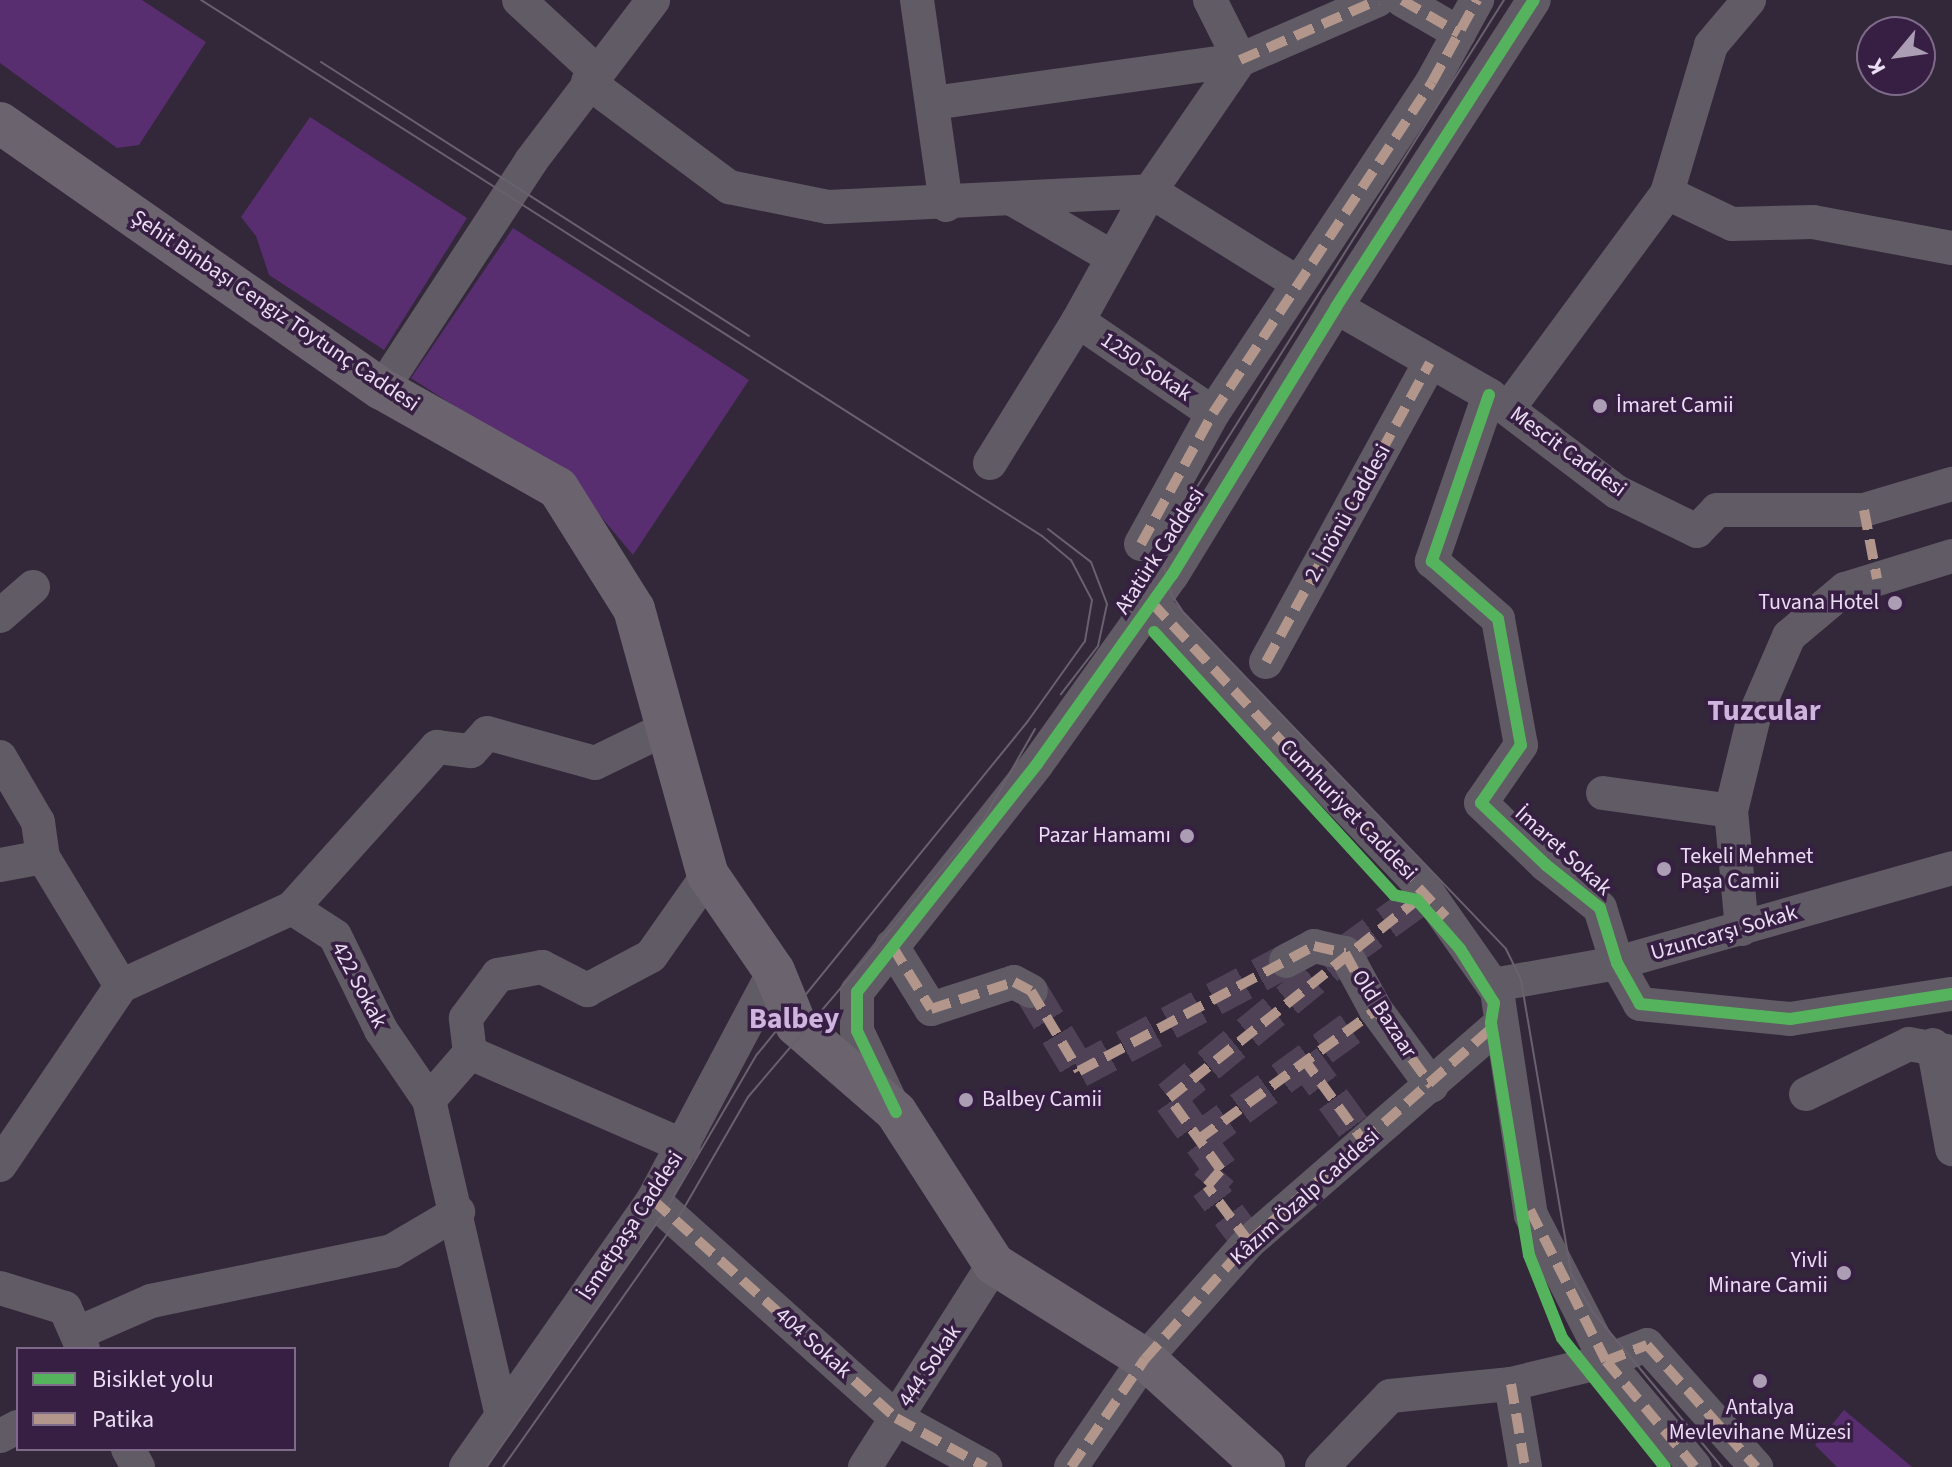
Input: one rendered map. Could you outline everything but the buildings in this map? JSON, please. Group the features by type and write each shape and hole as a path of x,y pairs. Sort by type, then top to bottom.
{"main road":[{"name":"Şehit Binbaşı Cengiz Toytunç Caddesi","path":"0,123 382,389 558,488 634,609 708,875 774,971 796,1025 896,1112 994,1264 1145,1359 1264,1467"}],"street":[{"path":"382,389 523,172 592,76 653,0"},
{"path":"917,0 946,205"},
{"path":"1210,0 1240,60"},
{"path":"933,103 1240,60 1378,0"},
{"path":"1402,0 1459,33"},
{"path":"1141,544 1213,413 1459,33 1477,0"},
{"name":"Atatürk Caddesi","path":"896,1112 857,1031 857,992 1037,764 1152,603 1336,307 1534,0"},
{"path":"1498,402 1667,193 1711,45 1749,0"},
{"path":"523,1 592,76 729,187 828,207 946,205 1150,191 1298,283"},
{"path":"990,463 1078,321 1150,191 1240,60"},
{"path":"1667,193 1732,224 1813,222 1952,248"},
{"path":"1014,200 1112,257"},
{"name":"Mescit Caddesi","path":"1336,307 1498,402 1617,492 1697,531 1717,510 1864,510 1951,481"},
{"name":"1250 Sokak","path":"1078,321 1213,413"},
{"name":"2. İnönü Caddesi","path":"1266,662 1430,363"},
{"name":"İmaret Sokak","path":"1498,402 1432,561 1498,619 1521,745 1481,803 1546,865 1600,908 1617,963"},
{"path":"1742,929 1731,811 1754,717 1789,636 1845,589 1952,556"},
{"path":"0,616 33,587"},
{"name":"Cumhuriyet Caddesi","path":"1152,603 1428,893 1493,985 1531,1215 1606,1361 1695,1467"},
{"path":"0,1165 121,986 292,908 437,747 471,751 487,733 595,763 667,728"},
{"path":"0,757 38,822 43,857 121,986"},
{"path":"1603,793 1731,811"},
{"path":"0,865 43,857"},
{"name":"Uzuncarşı Sokak","path":"1493,985 1617,963 1952,868"},
{"path":"429,1100 470,1053 466,1018 498,975 542,967 587,990 651,956 708,875"},
{"name":"422 Sokak","path":"292,908 335,936 381,1030 429,1100 458,1212 502,1417"},
{"path":"892,946 931,1009 1014,982 1031,991"},
{"name":"Old Bazaar","path":"1286,961 1314,946 1345,953 1376,1010 1432,1086"},
{"path":"1617,963 1640,1004 1790,1019 1952,994"},
{"name":"İsmetpaşa Caddesi","path":"466,1467 653,1200 774,971"},
{"name":"Kâzım Özalp Caddesi","path":"1071,1467 1145,1359 1249,1242 1501,1023"},
{"path":"1806,1094 1909,1044 1943,1048 1952,1149"},
{"path":"470,1053 684,1146"},
{"name":"404 Sokak","path":"653,1200 896,1418 985,1467"},
{"path":"0,1288 75,1330 151,1301 392,1251 458,1212"},
{"name":"444 Sokak","path":"865,1467 994,1264"},
{"path":"1322,1467 1390,1396 1511,1384 1606,1361 1647,1345 1756,1467"},
{"path":"1511,1384 1525,1467"}],"shaded area":[{"path":"0,0 142,0 206,42 139,145 117,148 0,63"},
{"path":"310,117 467,218 384,350 269,275 256,236 241,217"},
{"path":"513,228 749,380 633,555 572,482 411,378"},
{"path":"1844,1410 1912,1467 1837,1467 1815,1445"}],"tunnel":[{"path":"1249,1242 1207,1186 1221,1170 1169,1098 1345,953 1428,893"},
{"path":"1031,991 1079,1071 1286,961"},
{"path":"1199,1139 1376,1010"},
{"path":"1303,1058 1364,1142"}],"tram line":[{"path":"201,0 1042,536 1071,560 1092,600 1085,641 1028,721 757,1054 666,1210 487,1467"},
{"path":"1504,0 1178,517 1164,567 1171,594 1184,613 1506,949 1521,980 1571,1274 1592,1311 1722,1467"},
{"path":"321,62 749,336"},
{"path":"1048,529 1091,562 1107,604 1098,646 1061,694"},
{"path":"503,1467 677,1220 748,1097 982,822 1035,729"}],"marked path":[{"path":"1240,60 1378,0"},
{"path":"1402,0 1459,33"},
{"path":"1141,544 1213,413 1432,82 1477,0"},
{"path":"1266,662 1430,363"},
{"path":"1864,510 1877,579"},
{"path":"1152,603 1446,917"},
{"path":"1249,1242 1207,1186 1221,1170 1169,1098 1418,899"},
{"path":"892,946 931,1009 1014,982 1031,991 1079,1071 1314,946 1345,953 1376,1010 1432,1086"},
{"path":"1199,1139 1376,1010"},
{"path":"1071,1467 1145,1359 1249,1242 1494,1026"},
{"path":"1303,1058 1364,1142"},
{"path":"653,1200 896,1418 985,1467"},
{"path":"1530,1210 1606,1361 1695,1467"},
{"path":"1606,1361 1647,1345 1756,1467"},
{"path":"1511,1384 1525,1467"}],"cycle path":[{"path":"896,1112 857,1031 857,992 1037,764 1172,575 1336,307 1534,0"},
{"path":"1489,395 1432,561 1498,619 1521,745 1481,803 1546,865 1600,908 1617,963 1640,1004 1790,1019 1952,994"},
{"path":"1154,632 1394,895 1417,900 1460,949 1494,1003 1491,1023 1529,1255 1562,1338 1665,1467"}],"place":[{"name":"İmaret Camii","path":"1600,406"},
{"name":"Tuvana Hotel","path":"1895,603"},
{"name":"Pazar Hamamı","path":"1187,836"},
{"name":"Tekeli Mehmet Paşa Camii","path":"1664,869"},
{"name":"Balbey Camii","path":"966,1100"},
{"name":"Yivli Minare Camii","path":"1844,1273"},
{"name":"Antalya Mevlevihane Müzesi","path":"1760,1381"}],"district":[{"name":"Tuzcular","path":"1764,711"},
{"name":"Balbey","path":"794,1019"}]}
